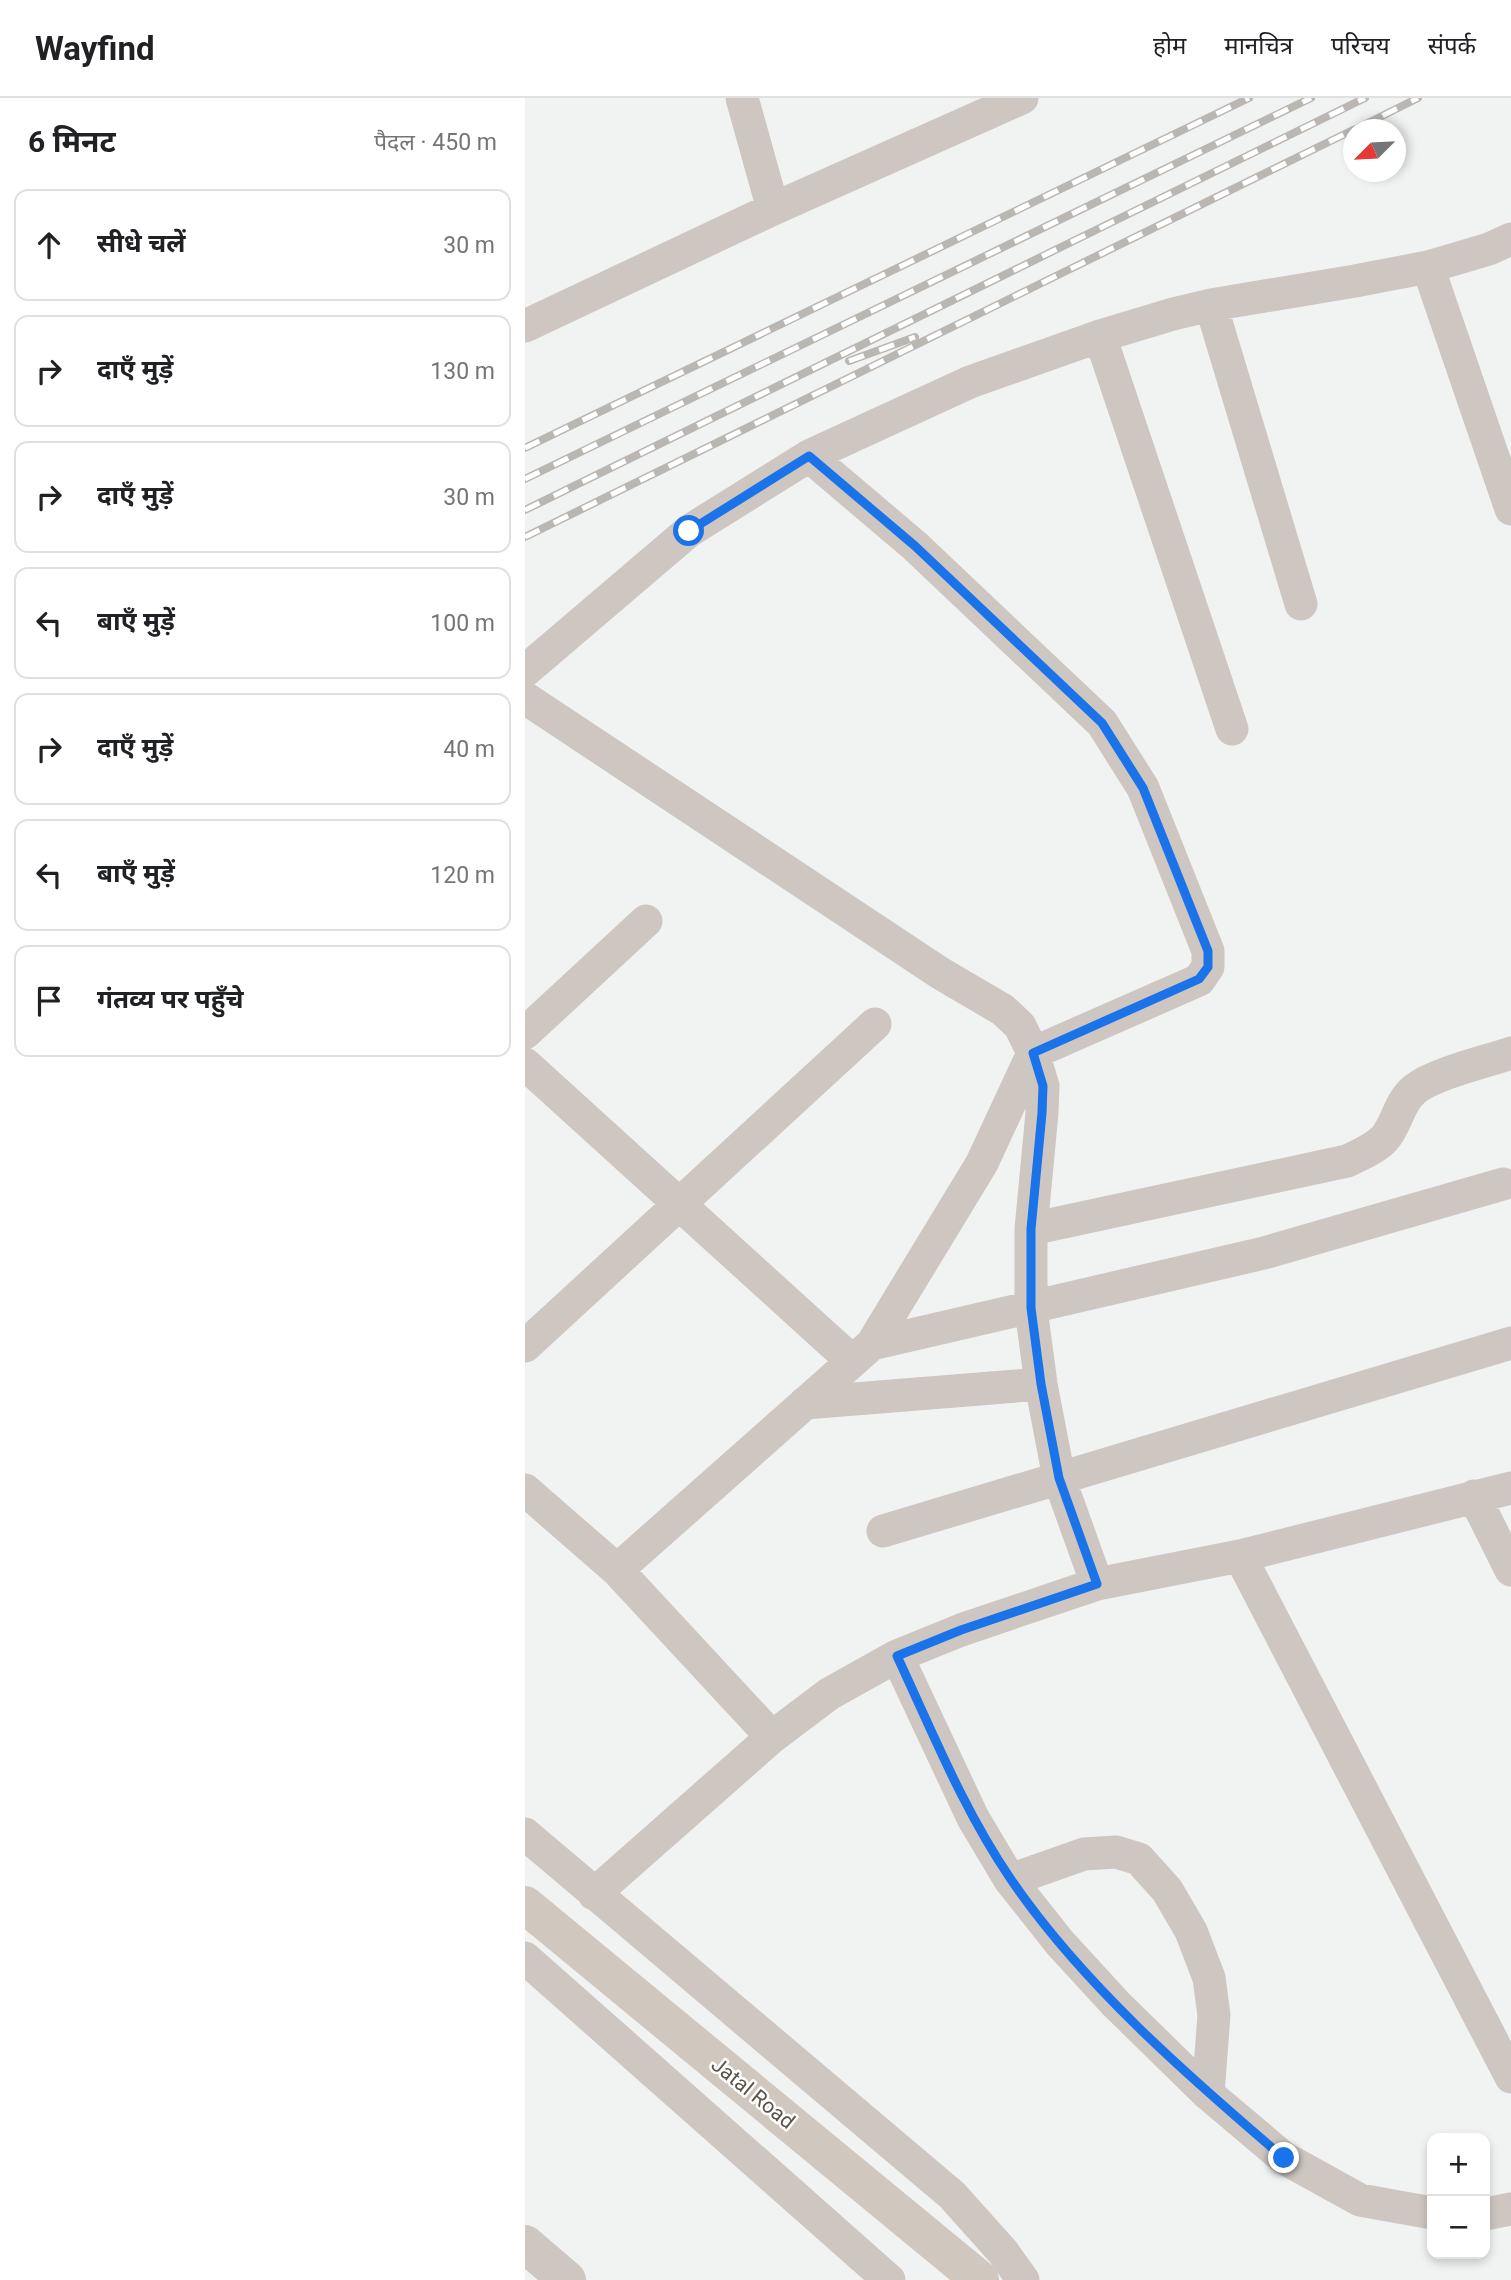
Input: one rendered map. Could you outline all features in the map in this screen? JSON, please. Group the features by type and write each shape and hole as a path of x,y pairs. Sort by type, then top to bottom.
{"main road":[{"name":"Jatal Road","path":"525,1905 981,2280"}],"street":[{"path":"741,98 773,209"},
{"path":"525,326 773,209 1021,98"},
{"path":"525,671 689,531 809,456 970,382 1100,335 1211,305 1428,267 1489,249 1511,239"},
{"path":"1428,267 1511,509"},
{"path":"1211,305 1301,604"},
{"path":"1100,335 1232,729"},
{"path":"617,1570 862,1353 982,1163 1033,1053 1199,979 1208,967 1208,951 1143,788 1102,723 915,546 809,456"},
{"path":"525,698 940,974 1003,1010 1020,1026 1033,1053 1043,1086 1031,1229 1031,1308 1041,1384 1059,1478 1097,1584"},
{"path":"525,1033 646,921"},
{"path":"525,1346 875,1024"},
{"path":"1031,1229 1347,1161 1369,1151 1386,1138 1400,1107 1416,1089 1435,1079 1511,1053"},
{"path":"525,1064 680,1204 862,1353"},
{"path":"862,1353 1031,1308 1264,1253 1503,1184"},
{"path":"883,1531 1511,1343"},
{"path":"805,1403 1041,1384"},
{"path":"594,1894 772,1737 829,1694 897,1656 961,1630 1097,1584 1240,1556 1511,1488"},
{"path":"525,1490 617,1570 772,1737"},
{"path":"1474,1496 1511,1570"},
{"path":"1240,1556 1511,2077"},
{"path":"897,1656 973,1818 1010,1880 1060,1943 1116,2004 1208,2094 1284,2158 1360,2200 1427,2212"},
{"path":"525,1834 952,2195 982,2227 1023,2280"},
{"path":"1010,1880 1084,1854 1116,1852 1139,1859 1167,1890 1191,1931 1209,1978 1215,2015 1208,2094"},
{"path":"525,1958 890,2280"},
{"path":"1490,2213 1511,2210"},
{"path":"525,2244 566,2280"}],"railway":[{"path":"525,448 1249,98"},
{"path":"525,479 1311,98"},
{"path":"525,510 1365,98"},
{"path":"1376,119 1418,98"},
{"path":"525,537 1343,135"},
{"path":"849,361 915,337"}],"route":[{"path":"689,531 809,456 915,546 1102,723 1143,788 1208,951 1208,967 1199,979 1033,1053 1043,1086 1031,1229 1031,1308 1041,1384 1059,1478 1097,1584 961,1630 897,1656 973,1818 1010,1880 1060,1943 1116,2004 1208,2094 1284,2158"}]}
